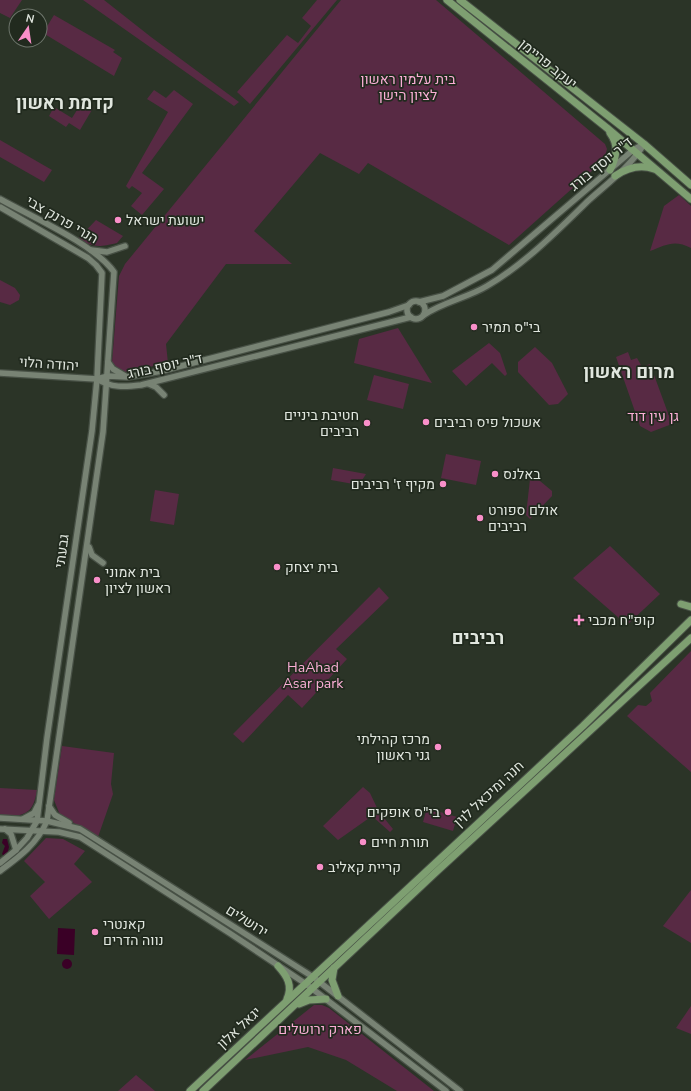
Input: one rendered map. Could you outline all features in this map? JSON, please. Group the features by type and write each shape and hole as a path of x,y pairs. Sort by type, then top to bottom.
{"main road":[{"name":"יעקב פריימן","path":"448,0 607,128 691,199"},
{"name":"יעקב פריימן","path":"460,0 644,144 691,186"},
{"path":"607,128 614,138 616,147 616,157 610,170"},
{"path":"615,176 627,169 639,166 653,169 663,175"},
{"path":"681,604 691,607"},
{"name":"חנה ומיכאל לוין","path":"306,984 583,726 690,621"},
{"name":"חנה ומיכאל לוין","path":"312,989 691,638"},
{"path":"278,966 289,981 290,987 287,1000"},
{"path":"334,967 331,975 338,996"},
{"name":"יגאל אלון","path":"190,1091 306,984"},
{"name":"יגאל אלון","path":"203,1091 312,989"},
{"path":"293,1006 309,1000 326,999"}],"street":[{"name":"ד\"ר יוסף בורג","path":"424,314 460,300 500,278 555,233 615,176 644,144"},
{"name":"ד\"ר יוסף בורג","path":"419,302 449,293 492,270 610,170 636,152"},
{"name":"הנרי פרנק צבי","path":"0,199 91,250 109,265"},
{"name":"הנרי פרנק צבי","path":"0,207 88,258 102,273"},
{"path":"91,250 107,252 125,246"},
{"name":"גבעתי","path":"43,831 47,821 57,741 104,432 114,272 109,265"},
{"name":"גבעתי","path":"0,863 16,850 33,830 37,821 47,738 92,431 97,379 102,273"},
{"path":"414,302 419,302 424,307 424,314 417,319 411,317 408,313 409,305 414,302"},
{"name":"ד\"ר יוסף בורג","path":"97,379 108,376 127,378 168,369 390,312 409,305"},
{"name":"ד\"ר יוסף בורג","path":"97,379 107,385 124,387 147,384 411,317"},
{"path":"108,362 113,369 127,378"},
{"name":"יהודה הלוי","path":"0,373 97,379"},
{"path":"147,384 156,387 164,395"},
{"path":"88,542 89,550 92,555 102,563"},
{"path":"22,820 34,813 40,800"},
{"path":"49,806 58,818 80,829"},
{"name":"ירושלים","path":"0,818 47,821 80,829 313,977 460,1091"},
{"path":"2,829 12,834 16,850"},
{"name":"ירושלים","path":"2,829 59,832 80,837 306,984 446,1091"},
{"path":"0,871 23,853 43,831"}],"green space":[{"path":"0,0 22,0 17,8 8,8 8,17 0,13"},
{"path":"83,0 104,0 239,102 234,106"},
{"path":"317,0 337,0 250,104 237,92 287,35 298,43 311,26 302,18"},
{"name":"בית עלמין ראשון לציון הישן","path":"341,0 436,0 605,144 607,149 604,160 509,245 368,163 359,174 320,153 254,231 292,264 226,264 166,344 168,363 125,372 117,368 112,362 119,276 125,264"},
{"path":"54,15 115,50 113,52 122,58 114,76 48,36 48,25"},
{"path":"154,90 166,98 174,90 193,104 142,173 164,189 142,215 131,206 142,193 132,186 129,189 126,186 168,112 147,99"},
{"path":"82,102 93,108 80,130 69,123 66,127 49,116 54,107 72,118"},
{"path":"0,140 52,170 44,182 0,157"},
{"path":"679,195 691,206 691,248 675,243 650,251 664,206"},
{"path":"96,220 123,236 117,243 101,246 89,244 78,239"},
{"path":"0,280 15,288 20,295 19,300 10,305 0,302"},
{"path":"398,328 432,383 354,363 359,339"},
{"path":"489,343 500,353 507,374 505,376 492,363 466,386 452,371"},
{"path":"535,347 552,363 568,394 558,404 549,405 518,372 518,362"},
{"name":"גן עין דוד","path":"628,352 631,360 637,358 642,367 650,364 672,424 651,432 640,426 616,357"},
{"path":"374,375 409,384 403,409 367,400"},
{"path":"446,454 481,461 476,485 441,478"},
{"path":"333,468 366,474 359,485 331,480"},
{"path":"534,476 552,491 552,496 530,519 526,515 530,479"},
{"path":"155,490 179,494 174,525 150,521"},
{"path":"610,546 660,594 627,625 573,578"},
{"name":"HaAhad Asar park","path":"379,587 389,598 336,649 347,659 302,708 288,695 243,743 233,734"},
{"path":"691,651 691,772 627,716 638,705 646,706 652,701 650,693"},
{"path":"62,746 114,753 111,784 113,794 98,837 60,815 54,800"},
{"path":"363,787 370,793 379,812 393,829 390,832 372,816 338,840 323,826"},
{"path":"0,788 37,790 30,810 21,815 0,816"},
{"path":"427,808 457,817 453,831 423,822"},
{"path":"46,838 63,839 85,851 74,864 92,882 49,919 30,896 45,882 24,861"},
{"path":"691,890 691,943 663,926"},
{"name":"פארק ירושלים","path":"314,1005 322,1005 329,1008 434,1091 397,1091 346,1060 308,1047 245,1060"},
{"path":"691,1006 691,1034 676,1028"},
{"path":"136,1075 155,1091 118,1091"}],"shaded area":[{"path":"3,839 7,839 9,847 7,855 4,856 2,854 5,846 2,843"},
{"name":"קאנטרי נווה הדרים","path":"58,928 75,929 74,955 57,954"},
{"path":"65,959 69,959 71,960 71,968 65,969 62,966 62,962"}],"place":[{"name":"ישועת ישראל","path":"118,220"},
{"name":"בי\"ס תמיר","path":"474,327"},
{"name":"אשכול פיס רביבים","path":"426,422"},
{"name":"חטיבת ביניים רביבים","path":"367,423"},
{"name":"באלנס","path":"495,474"},
{"name":"מקיף ז' רביבים","path":"443,484"},
{"name":"אולם ספורט רביבים","path":"480,518"},
{"name":"בית יצחק","path":"277,567"},
{"name":"בית אמוני ראשון לציון","path":"97,580"},
{"name":"קופ\"ח מכבי","path":"579,620"},
{"name":"מרכז קהילתי גני ראשון","path":"438,747"},
{"name":"בי\"ס אופקים","path":"448,812"},
{"name":"תורת חיים","path":"363,842"},
{"name":"קריית קאליב","path":"320,867"},
{"name":"קאנטרי נווה הדרים","path":"95,932"}],"district":[{"name":"קדמת ראשון","path":"65,103"},
{"name":"מרום ראשון","path":"629,372"},
{"name":"רביבים","path":"478,638"}]}
